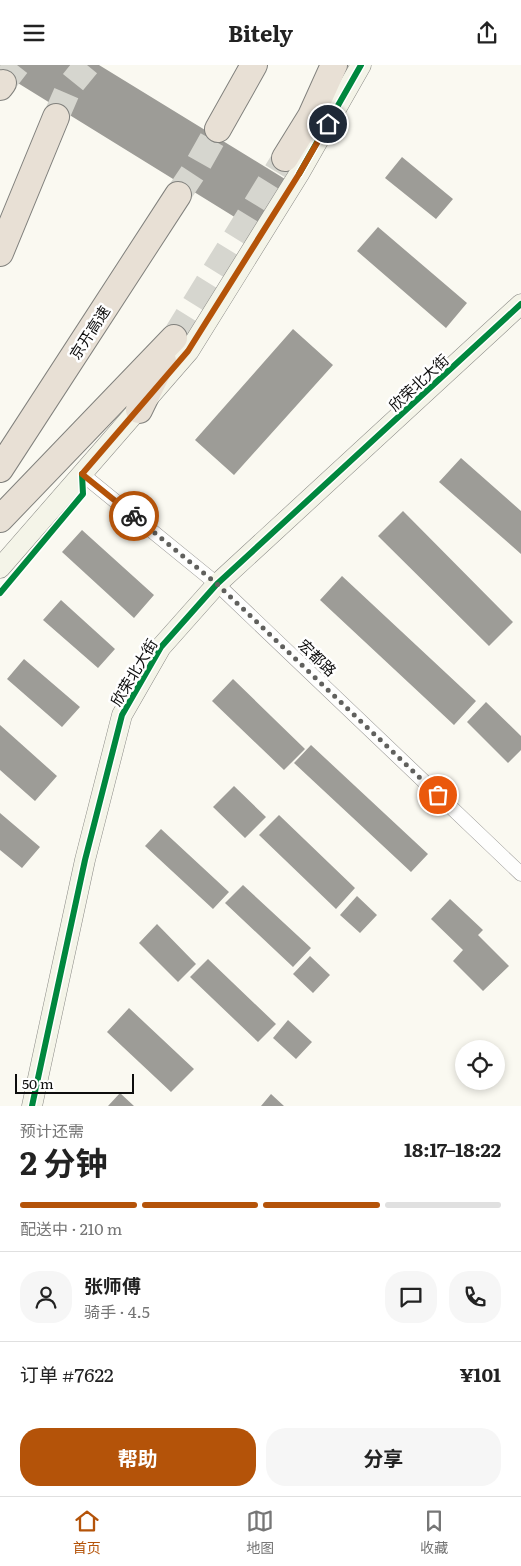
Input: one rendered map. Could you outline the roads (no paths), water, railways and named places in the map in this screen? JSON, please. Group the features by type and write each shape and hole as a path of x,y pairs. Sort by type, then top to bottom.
{"highway":[{"path":"218,129 254,65"},
{"path":"284,158 311,116 334,65"},
{"path":"0,253 56,117"},
{"name":"京开高速","path":"0,469 178,195"},
{"path":"0,519 174,338 138,410"}],"street":[{"path":"0,568 188,351 299,174 361,65"},
{"name":"欣荣北大街","path":"32,1106 85,859 122,715 161,647 217,584 521,304"},
{"name":"宏都路","path":"82,474 217,584 521,874"}],"tunnel":[{"path":"3,83 17,65"},
{"path":"56,117 69,87 87,65"},
{"path":"178,195 218,129"},
{"path":"174,338 285,158"}]}
